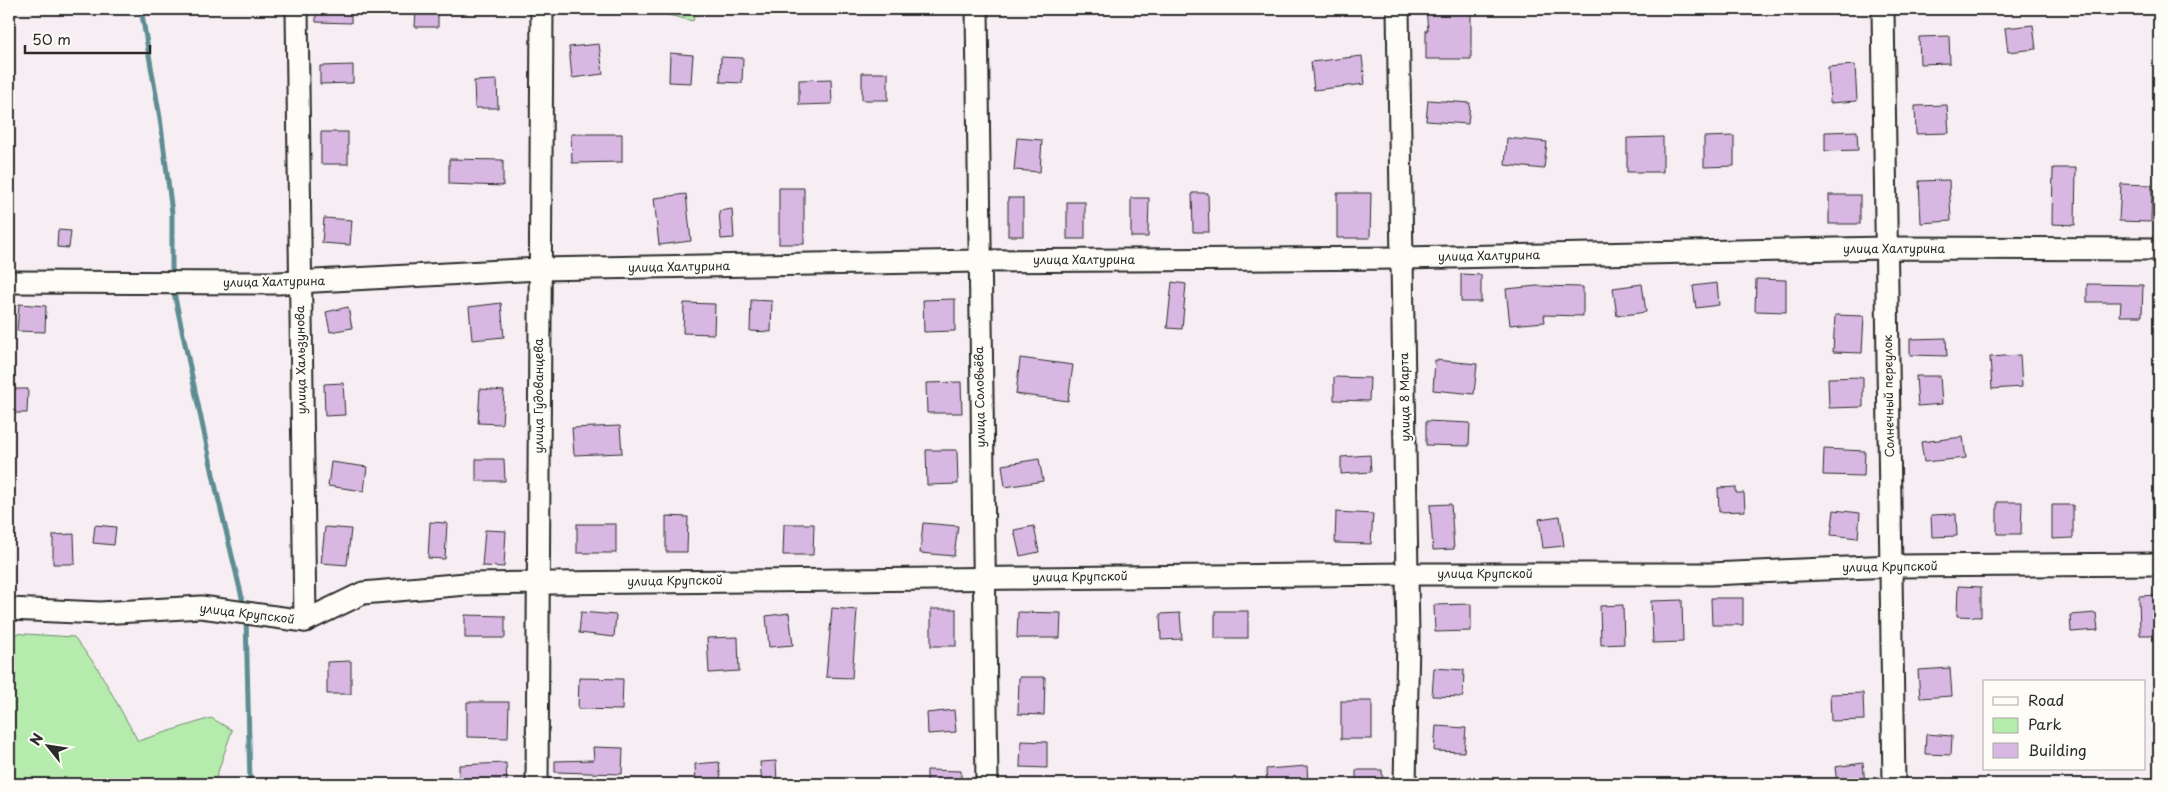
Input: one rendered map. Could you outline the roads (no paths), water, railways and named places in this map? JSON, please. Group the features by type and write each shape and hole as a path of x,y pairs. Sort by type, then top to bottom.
{"street":[{"name":"улица Хальзунова","path":"297,9 305,621"},
{"name":"улица Гудованцева","path":"538,784 542,9"},
{"name":"улица Соловьёва","path":"977,9 987,784"},
{"name":"улица 8 Марта","path":"1398,9 1407,574 1405,784"},
{"name":"Солнечный переулок","path":"1883,9 1894,784"},
{"name":"улица Халтурина","path":"9,282 300,282 540,269 979,261 1403,258 1887,248 2159,249"},
{"name":"улица Крупской","path":"9,609 100,613 202,607 305,621 364,593 466,584 1407,574 1710,574 1892,566 2159,564"}],"waterway":[{"path":"141,9 160,118 172,213 172,277"},
{"path":"173,288 217,493 244,606"},
{"path":"246,617 250,784"}]}
